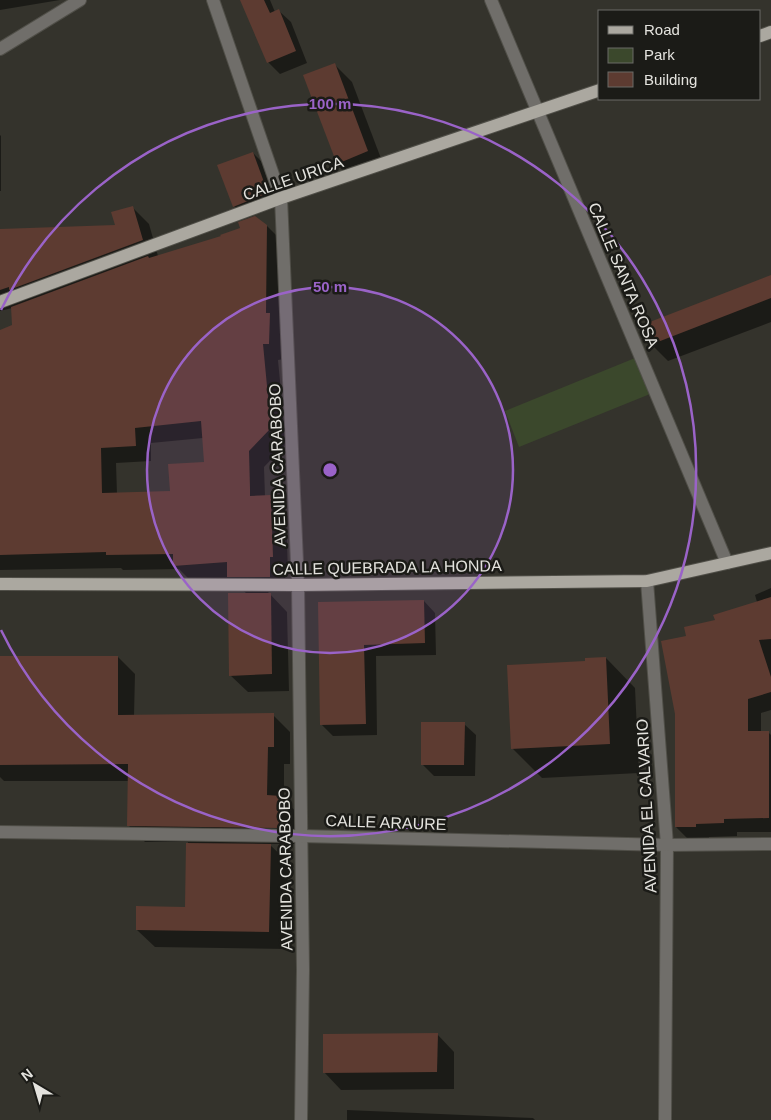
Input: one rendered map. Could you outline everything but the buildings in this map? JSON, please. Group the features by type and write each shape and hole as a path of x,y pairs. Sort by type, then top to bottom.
{"main road":[{"name":"CALLE URICA","path":"0,302 281,198 598,91"},
{"name":"CALLE QUEBRADA LA HONDA","path":"0,584 298,585 647,580 771,553"}],"street":[{"path":"0,49 80,0"},
{"name":"AVENIDA CARABOBO","path":"213,0 281,198 298,585 303,969 301,1120"},
{"name":"CALLE SANTA ROSA","path":"491,0 727,563"},
{"name":"AVENIDA EL CALVARIO","path":"647,580 667,845 665,1120"},
{"name":"CALLE ARAURE","path":"0,832 300,836 667,845 771,844"}],"green space":[{"path":"640,356 655,392 519,447 505,411"}]}
